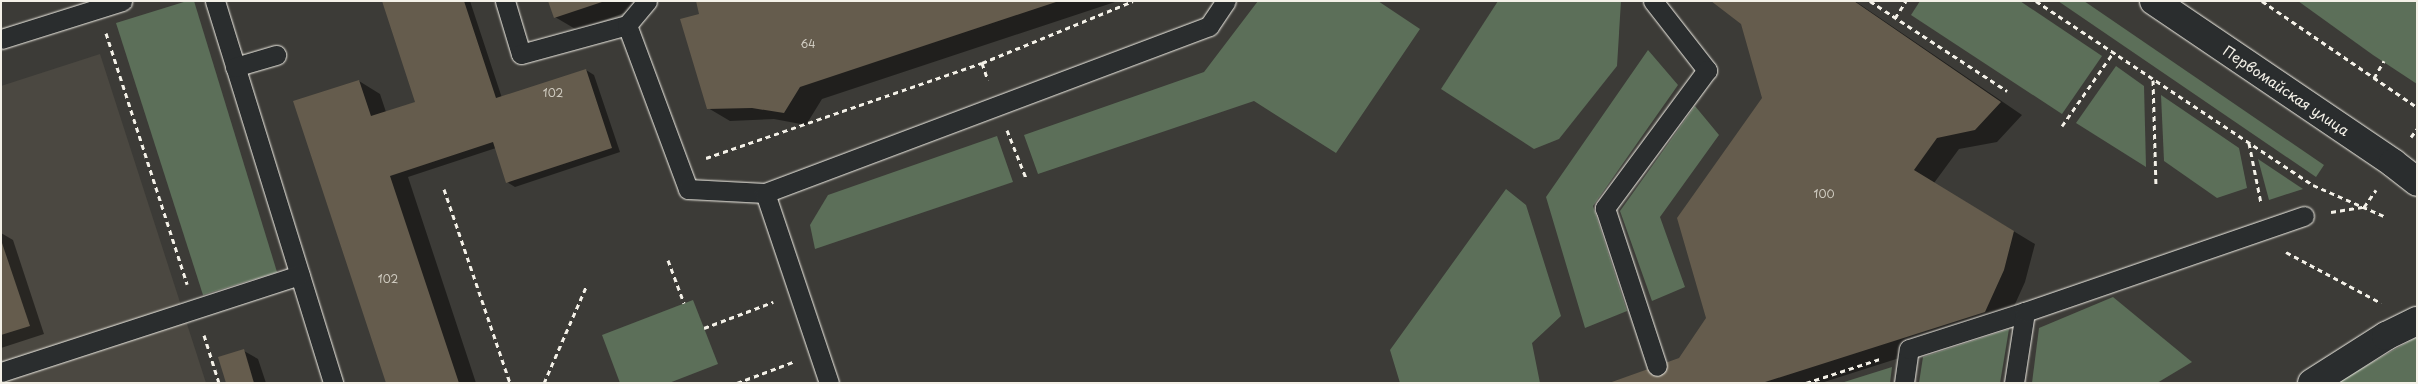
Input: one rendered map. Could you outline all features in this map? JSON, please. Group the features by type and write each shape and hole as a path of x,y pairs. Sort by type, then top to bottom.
{"street":[{"name":"Первомайская улица","path":"2154,1 2393,163 2417,182"},
{"path":"2312,383 2386,336 2416,321"}],"lane":[{"path":"1,39 122,1"},
{"path":"215,1 333,383"},
{"path":"505,1 522,54 627,25 647,1"},
{"path":"627,25 688,189 765,193 1208,26 1226,1"},
{"path":"1653,1 1706,70 1605,208 1657,366"},
{"path":"236,67 276,55"},
{"path":"765,193 829,383"},
{"path":"1904,383 1909,349 2025,312 2304,216"},
{"path":"1,372 300,275"},
{"path":"2014,383 2025,312"}],"path":[{"path":"679,167 982,63 1133,1"},
{"path":"1870,1 2007,91"},
{"path":"1895,18 1906,1"},
{"path":"2036,1 2313,185 2384,216"},
{"path":"2262,1 2417,107"},
{"path":"98,9 219,383"},
{"path":"2062,126 2113,53"},
{"path":"2374,78 2384,62"},
{"path":"2153,79 2156,187"},
{"path":"2249,143 2269,243 2416,321"},
{"path":"444,189 510,383"},
{"path":"2304,216 2364,207 2373,194"},
{"path":"668,260 684,303"},
{"path":"544,383 586,287"},
{"path":"704,328 776,300"},
{"path":"1806,383 1909,349"},
{"path":"737,383 796,361"}],"shaded area":[{"path":"100,54 206,383 1,383 1,86"}],"green space":[{"path":"187,1 194,1 277,272 203,295 116,23"},
{"path":"1258,1 1378,1 1420,29 1336,153 1254,101 1038,174 1024,135 1204,72"},
{"path":"1498,1 1621,1 1617,66 1559,139 1534,149 1441,89"},
{"path":"1920,1 2020,1 2102,56 2062,114 1911,15"},
{"path":"2058,1 2084,1 2324,165 2316,177"},
{"path":"2298,1 2417,1 2417,84 2373,55"},
{"path":"1648,50 1678,85 1593,206 1627,311 1585,328 1546,197"},
{"path":"2116,66 2144,86 2146,167 2076,123"},
{"path":"2161,95 2239,148 2247,188 2217,198 2164,161"},
{"path":"1695,106 1719,135 1660,217 1685,287 1652,301 1620,211"},
{"path":"997,136 1013,182 815,249 810,225 828,195"},
{"path":"2258,159 2303,189 2269,200"},
{"path":"1506,189 1526,205 1561,316 1532,343 1540,383 1400,383 1390,350"},
{"path":"2113,297 2192,362 2157,383 2032,383 2039,328"},
{"path":"693,300 718,364 669,383 620,383 602,335"},
{"path":"2009,329 2000,383 1919,383 1923,357"},
{"path":"2417,337 2417,383 2337,383 2390,352"},
{"path":"1892,367 1890,383 1841,383"}],"building":[{"path":"382,1 464,1 496,98 586,69 612,148 506,183 493,142 390,176 459,383 386,383 293,101 359,80 371,116 415,102"},
{"path":"548,1 602,1 602,2 554,18"},
{"path":"696,1 1056,2 800,87 784,113 752,108 707,109 680,19 699,14"},
{"path":"1711,1 1854,1 2001,102 1975,130 1937,138 1914,170 2014,231 2004,270 1985,312 1762,383 1609,383 1679,358 1706,318 1677,218 1762,98 1741,24"},
{"path":"1,240 30,326 1,335"},
{"path":"244,349 254,383 226,383 218,357"}]}
